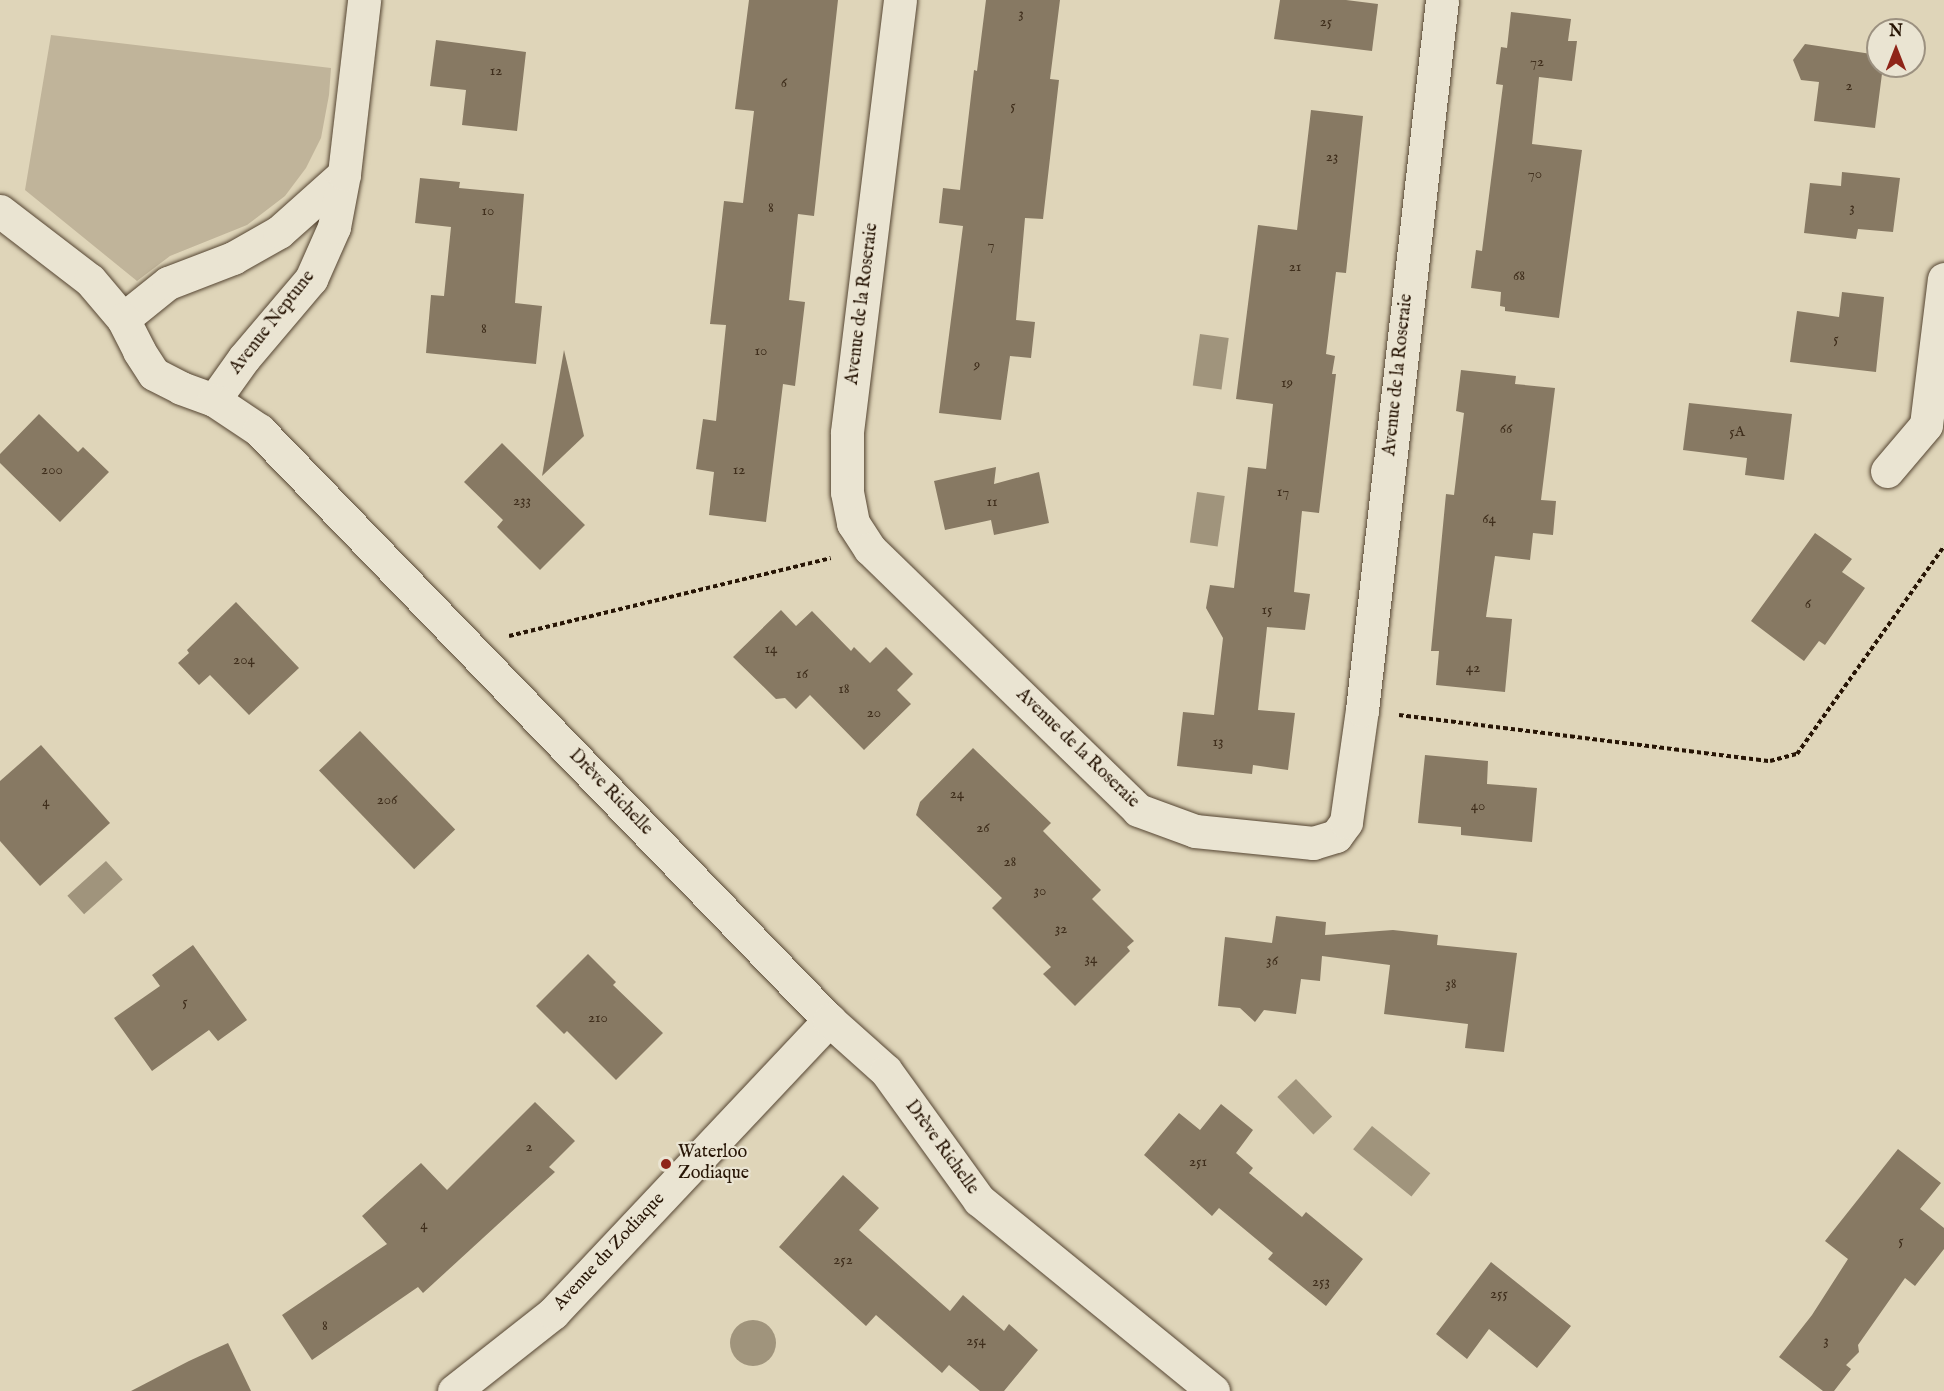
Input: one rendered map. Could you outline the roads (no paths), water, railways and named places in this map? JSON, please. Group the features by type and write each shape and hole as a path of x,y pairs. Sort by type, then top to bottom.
{"street":[{"name":"Avenue Neptune","path":"214,400 244,358 311,279 334,227 344,174 364,0"},
{"name":"Avenue de la Roseraie","path":"900,0 847,433 848,492 853,523 870,549 1138,810 1195,831 1313,843 1336,836 1346,822 1362,710 1442,0"},
{"path":"123,319 168,283 232,258 279,232 344,174"},
{"name":"Drève Richelle","path":"0,211 90,280 123,319 154,374 181,388 214,400 259,430 829,1020 886,1071 979,1200 1214,1391"},
{"path":"1887,471 1926,425 1944,279"},
{"name":"Avenue du Zodiaque","path":"454,1391 553,1313 829,1020"}],"place":[{"name":"Waterloo Zodiaque","path":"666,1164"}]}
